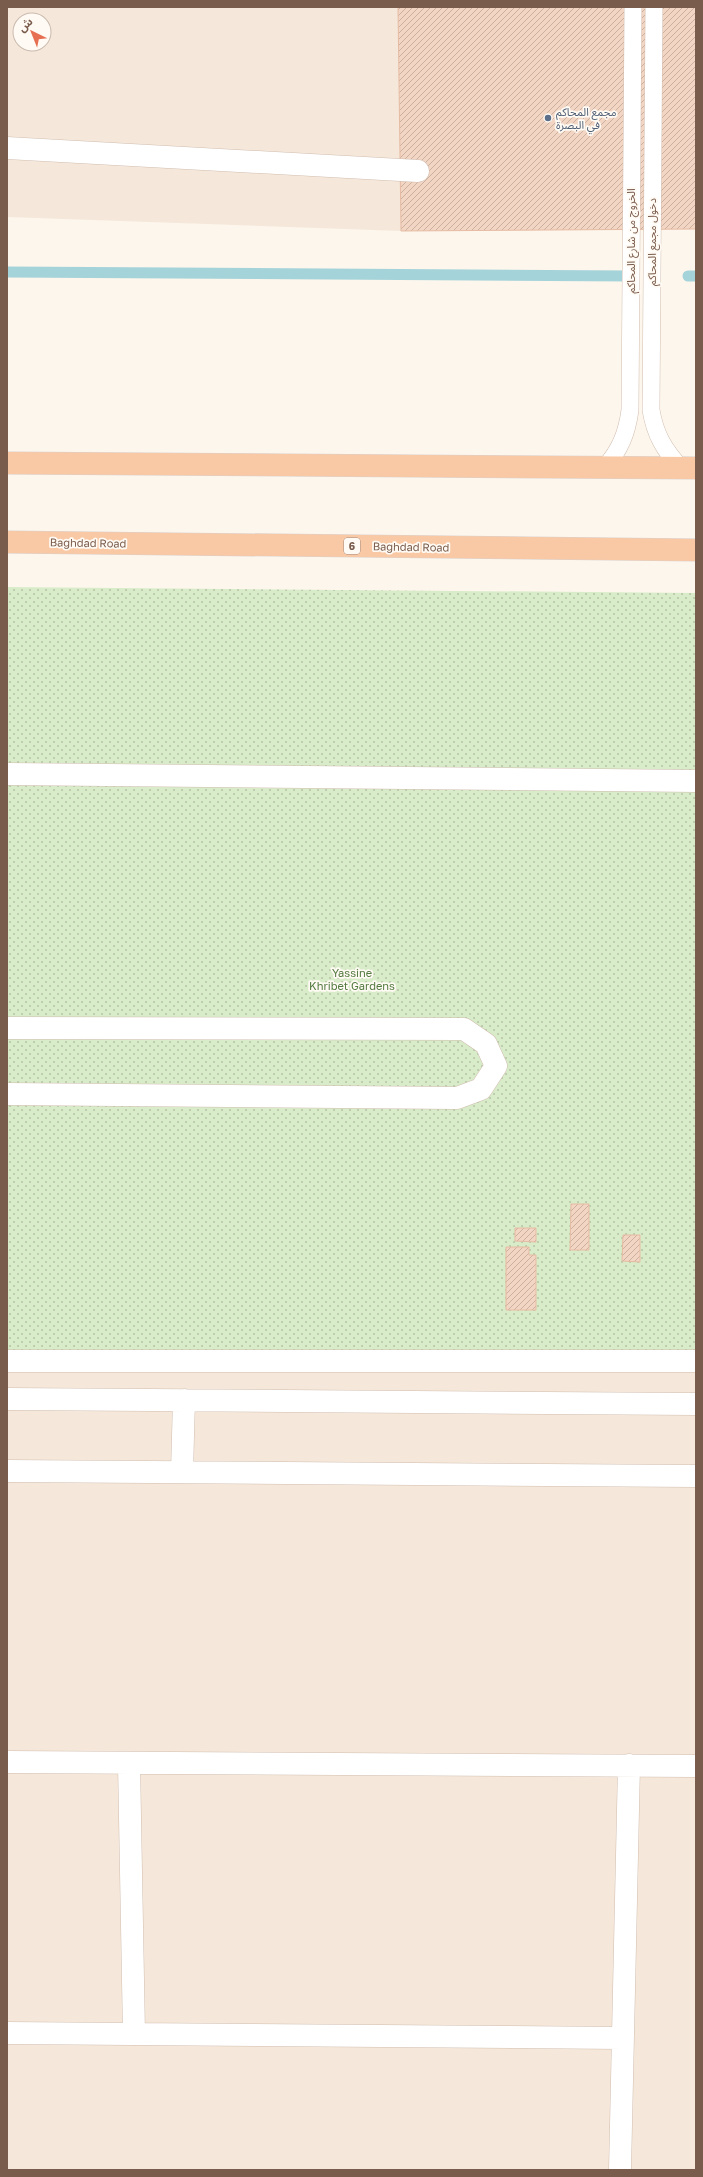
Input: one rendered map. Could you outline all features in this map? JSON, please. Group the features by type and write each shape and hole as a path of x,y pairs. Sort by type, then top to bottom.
{"highway":[{"path":"7,463 689,468"},
{"name":"Baghdad Road","path":"7,542 696,550"}],"street":[{"path":"7,148 418,171"},
{"path":"7,774 696,781"},
{"path":"7,1028 464,1029 486,1044 496,1066 481,1090 457,1098 7,1094"},
{"path":"7,1361 696,1361"},
{"path":"7,1399 696,1404"},
{"path":"182,1472 184,1400"},
{"path":"7,1471 696,1476"},
{"path":"7,1762 696,1766"},
{"path":"129,1763 134,2034"},
{"path":"620,2170 629,1765"},
{"path":"7,2033 622,2038"}],"lane":[{"name":"الخروج من شارع المحاكم","path":"605,467 623,442 628,426 630,410 633,7"},
{"name":"دخول مجمع المحاكم","path":"654,7 651,410 654,426 660,442 689,468"}],"shaded area":[{"path":"7,7 398,7 401,231 7,217"},
{"path":"7,615 696,620 696,2170 7,2170"}],"green space":[{"name":"Yassine Khribet Gardens","path":"7,587 696,593 696,1370 7,1367"}],"building":[{"name":"مجمع المحاكم في البصرة","path":"398,7 696,7 696,229 401,231"},
{"path":"571,1204 589,1204 589,1250 570,1250"},
{"path":"515,1228 536,1228 536,1242 515,1241"},
{"path":"623,1235 640,1235 640,1262 622,1261"},
{"path":"506,1247 529,1247 529,1255 536,1255 536,1310 506,1310"}],"waterway":[{"path":"7,272 630,276"},
{"path":"688,276 696,276"}],"place":[{"name":"مجمع المحاكم في البصرة","path":"548,118"}]}
